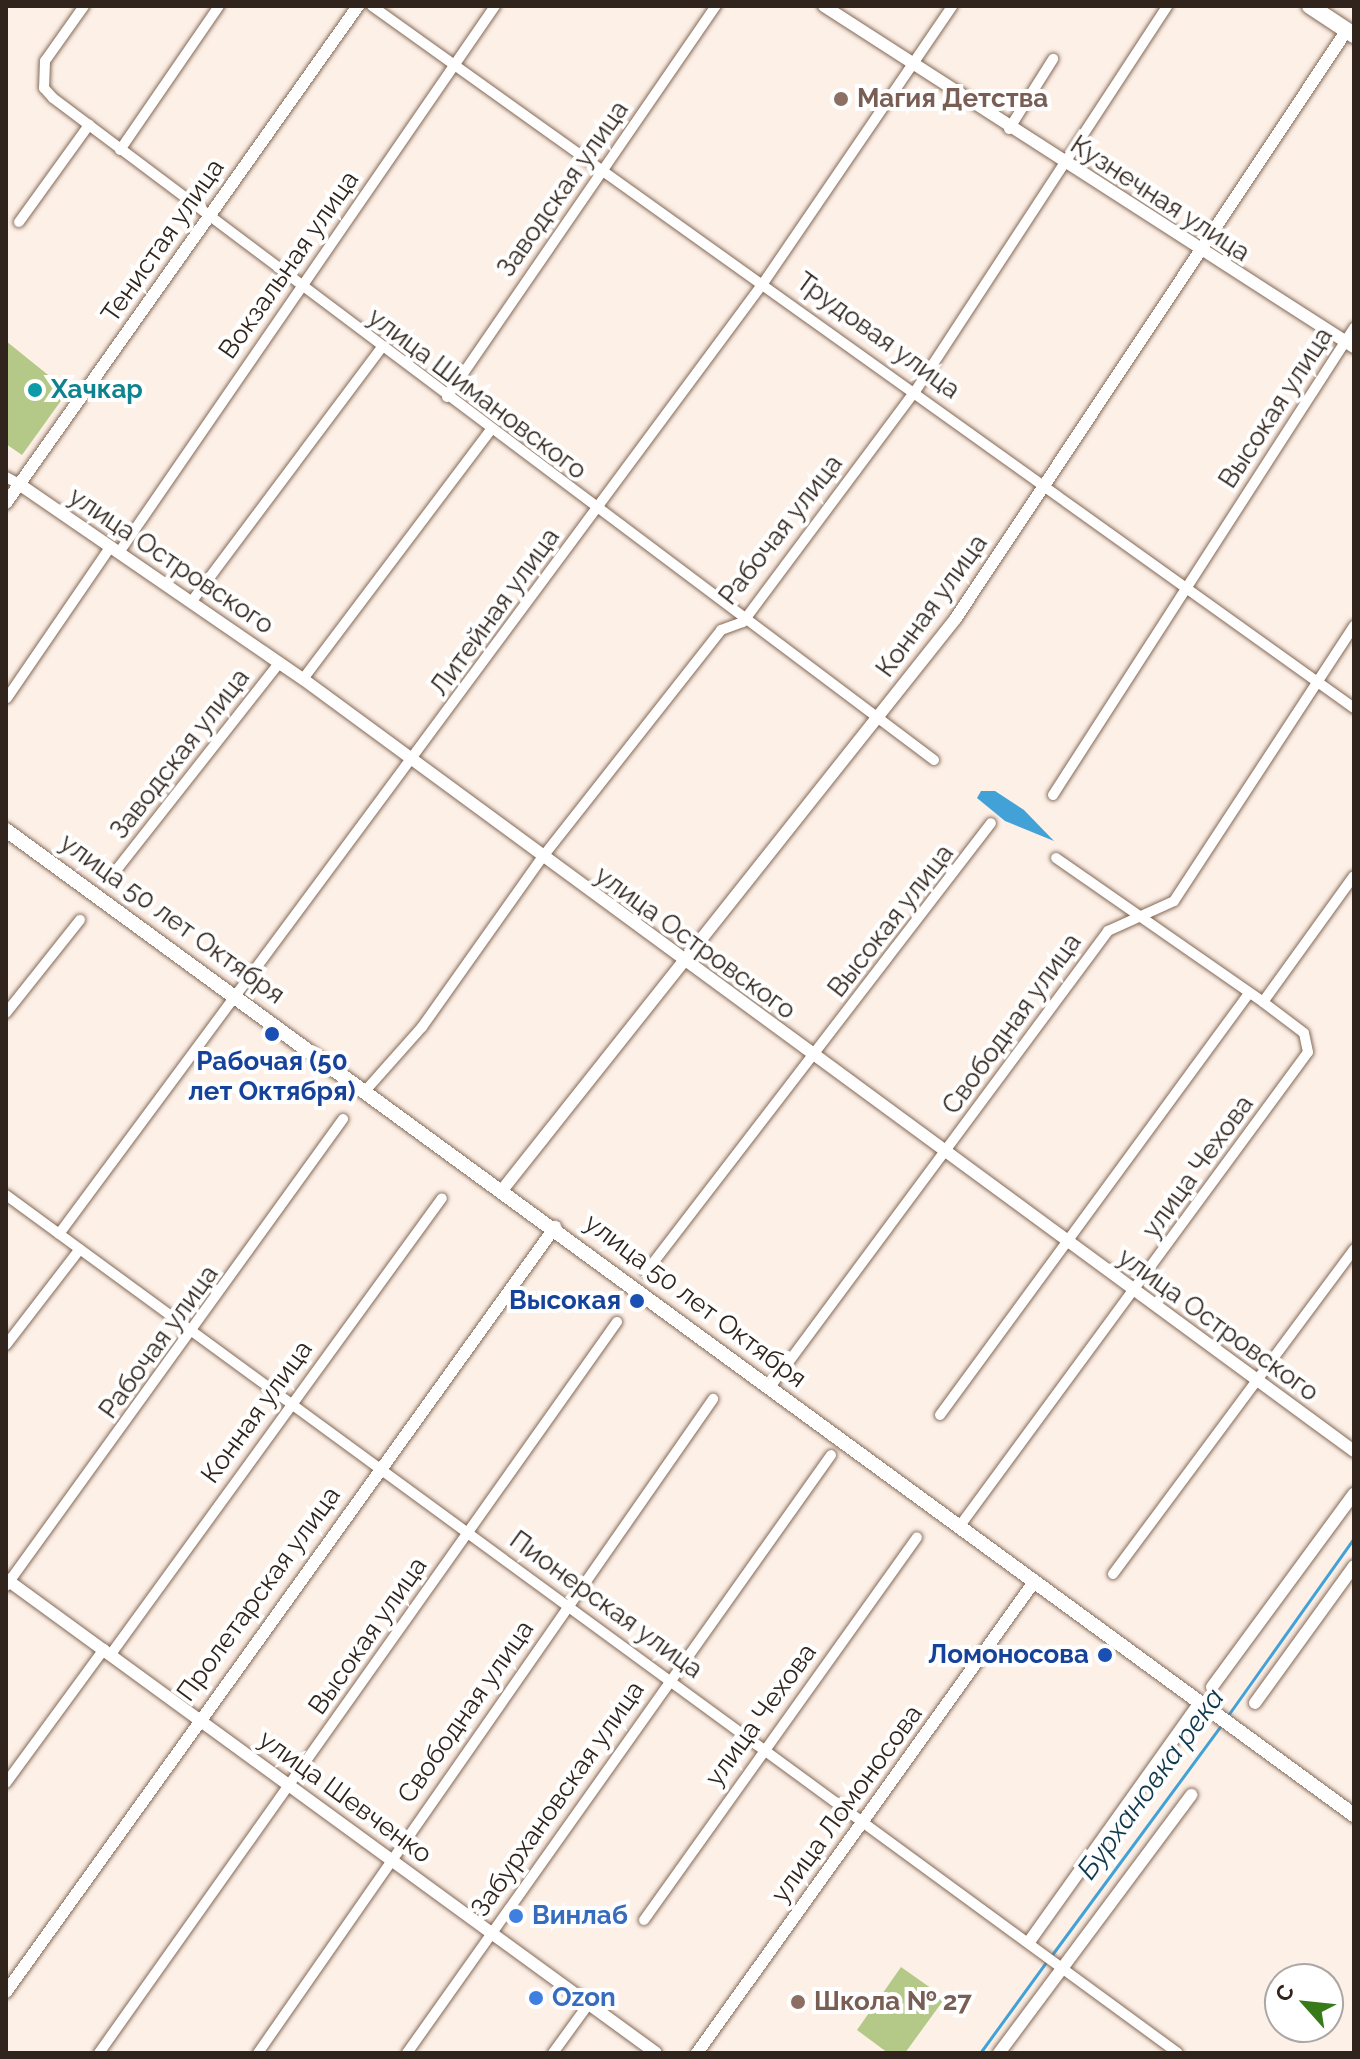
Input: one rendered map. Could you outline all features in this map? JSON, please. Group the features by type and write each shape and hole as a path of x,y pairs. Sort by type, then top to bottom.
{"main road":[{"path":"1310,6 1352,28"},
{"name":"улица 50 лет Октября","path":"6,830 503,1189 1354,1815"}],"street":[{"name":"улица Шимановского","path":"84,6 45,61 44,88 53,98 595,512 934,760"},
{"path":"120,150 219,6"},
{"name":"Тенистая улица","path":"6,503 358,6"},
{"name":"Трудовая улица","path":"372,6 916,390 1354,708"},
{"name":"Вокзальная улица","path":"7,698 300,287 495,6"},
{"name":"Заводская улица","path":"447,397 716,6"},
{"name":"Кузнечная улица","path":"824,6 912,67 1201,253 1350,344"},
{"name":"Литейная улица","path":"59,1234 413,761 764,282 952,6"},
{"name":"Рабочая улица","path":"366,1090 422,1027 541,859 721,630 743,622 916,390 1062,162 1167,6"},
{"name":"Конная улица","path":"503,1189 880,718 1048,485 1352,28"},
{"path":"1009,129 1053,59"},
{"path":"19,222 89,125"},
{"name":"Высокая улица","path":"1053,795 1187,586 1350,344 1354,328"},
{"path":"192,601 381,348"},
{"path":"303,679 490,431"},
{"name":"улица Островского","path":"6,477 280,662 541,859 1354,1451"},
{"name":"Свободная улица","path":"770,1387 1108,931 1174,901 1354,626"},
{"name":"Заводская улица","path":"114,873 280,662"},
{"name":"Высокая улица","path":"646,1272 991,823"},
{"name":"улица Чехова","path":"959,1527 1308,1052 1304,1033 1263,1002 1247,996 1056,858"},
{"path":"1263,1002 1354,876"},
{"path":"6,1013 80,920"},
{"path":"940,1415 1247,996"},
{"name":"Рабочая улица","path":"7,1582 194,1332 343,1119"},
{"name":"Пионерская улица","path":"6,1195 1178,2053"},
{"name":"Конная улица","path":"6,1783 293,1404 442,1198"},
{"name":"Пролетарская улица","path":"6,1992 198,1717 555,1227"},
{"path":"6,1345 80,1249"},
{"path":"1113,1574 1354,1249"},
{"name":"Высокая улица","path":"99,2053 617,1322"},
{"name":"Свободная улица","path":"258,2053 390,1858 713,1399"},
{"name":"Забурхановская улица","path":"407,2053 669,1679 831,1455"},
{"path":"1212,1687 1354,1494"},
{"name":"улица Чехова","path":"644,1920 917,1537"},
{"path":"1255,1703 1354,1566"},
{"name":"улица Шевченко","path":"7,1582 291,1784 656,2053"},
{"name":"улица Ломоносова","path":"697,2053 1034,1582"},
{"path":"1029,1942 1200,1702"},
{"path":"999,2053 1191,1795"},
{"path":"553,2053 590,2002"}],"green space":[{"path":"6,341 68,391 22,455 6,444"},
{"path":"901,1967 945,1998 905,2053 888,2053 857,2030"}],"water":[{"path":"981,791 995,791 1024,810 1054,841 1005,821 977,798"}],"waterway":[{"name":"Бурхановка река","path":"1226,1718 1354,1538"},
{"name":"Бурхановка река","path":"1051,1956 1222,1724"},
{"name":"Бурхановка река","path":"980,2053 1046,1962"}],"place":[{"name":"Магия Детства","path":"841,99"},
{"name":"Хачкар","path":"35,390"},
{"name":"Рабочая (50 лет Октября)","path":"272,1034"},
{"name":"Высокая","path":"637,1301"},
{"name":"Ломоносова","path":"1105,1655"},
{"name":"Винлаб","path":"516,1916"},
{"name":"Ozon","path":"536,1998"},
{"name":"Школа № 27","path":"798,2002"}]}
